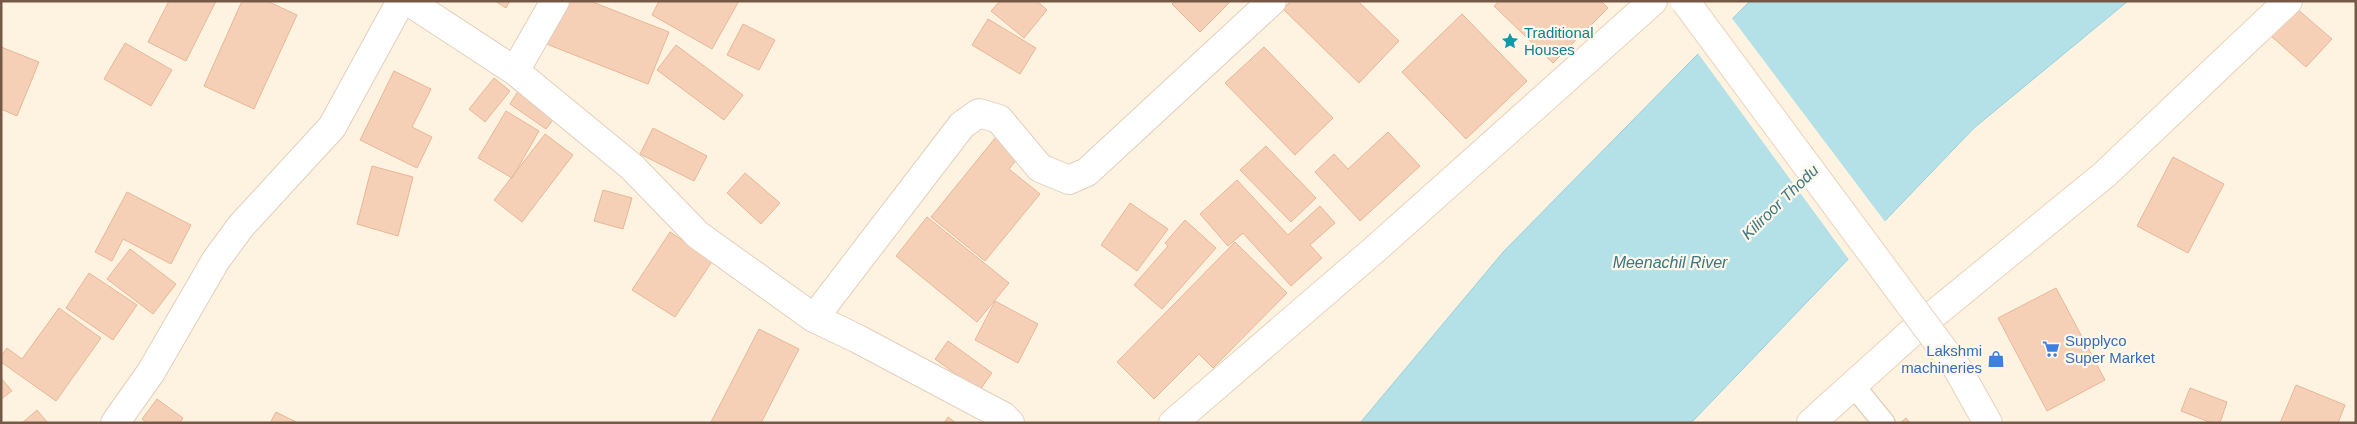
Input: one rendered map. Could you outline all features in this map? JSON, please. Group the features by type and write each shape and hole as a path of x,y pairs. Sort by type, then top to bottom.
{"street":[{"path":"116,423 150,372 216,260 242,226 332,126 400,1"},
{"path":"408,1 516,71 632,168 698,235 814,318 856,338 1003,416 1010,423"},
{"path":"516,71 555,1"},
{"path":"814,318 962,125 979,113 999,119 1040,168 1068,180 1087,172 1272,1"},
{"path":"1173,423 1366,258 1653,1"},
{"path":"1685,1 1957,368 1988,423"},
{"path":"1811,423 1911,333 2104,175 2288,1"}],"lane":[{"path":"1852,386 1884,423"}],"water":[{"name":"Meenachil River","path":"1750,1 2128,1 1974,128 1691,423 1360,423 1504,251"}],"pier":[{"path":"1731,17 1886,223 1850,261 1697,52"}],"building":[{"path":"169,1 216,1 186,61 148,42"},
{"path":"242,1 267,1 297,15 254,109 204,86"},
{"path":"495,1 510,1 506,8"},
{"path":"560,1 590,1 669,32 648,84 544,43"},
{"path":"659,1 739,1 712,49 652,15"},
{"path":"1000,1 1037,1 1047,10 1024,38 991,11"},
{"path":"1175,1 1231,1 1200,32 1172,4"},
{"path":"1291,1 1358,1 1399,41 1359,83 1283,9"},
{"path":"1499,1 1601,1 1608,8 1553,63 1494,6"},
{"path":"2296,8 2332,39 2306,67 2271,36"},
{"path":"1462,14 1527,81 1466,139 1402,72"},
{"path":"988,19 1036,48 1020,74 972,45"},
{"path":"743,24 775,40 759,70 727,55"},
{"path":"125,43 172,70 151,106 104,79"},
{"path":"676,45 743,95 724,120 657,70"},
{"path":"1,47 39,62 17,116 1,109"},
{"path":"1264,47 1333,118 1295,155 1225,83"},
{"path":"394,71 431,89 412,127 432,137 417,168 360,140"},
{"path":"494,78 510,91 485,122 469,109"},
{"path":"522,85 559,112 546,129 510,104"},
{"path":"506,111 539,131 512,178 478,158"},
{"path":"653,128 707,156 694,181 640,154"},
{"path":"1000,132 1023,152 1009,169 1040,194 985,261 931,217"},
{"path":"1388,132 1420,166 1360,221 1315,172 1334,154 1348,169"},
{"path":"545,134 573,155 522,222 494,200"},
{"path":"1266,146 1316,198 1291,222 1240,170"},
{"path":"2173,157 2224,184 2188,253 2137,226"},
{"path":"372,166 413,177 398,236 357,224"},
{"path":"745,173 780,203 761,224 727,193"},
{"path":"1237,180 1288,235 1320,206 1335,223 1310,245 1322,258 1291,286 1243,233 1228,246 1200,214"},
{"path":"603,190 632,198 623,229 594,221"},
{"path":"127,192 191,225 171,264 123,239 112,261 95,252"},
{"path":"1130,203 1168,229 1137,271 1101,245"},
{"path":"927,217 1009,283 977,322 896,256"},
{"path":"1185,220 1216,248 1162,309 1134,285 1168,246 1165,243"},
{"path":"670,232 713,260 675,317 632,290"},
{"path":"1235,242 1287,293 1213,368 1199,354 1154,399 1117,362"},
{"path":"130,249 176,284 153,314 107,279"},
{"path":"89,273 137,305 113,340 66,308"},
{"name":"Supplyco Super Market","path":"2056,288 2105,380 2047,411 1998,318"},
{"path":"995,301 1038,324 1018,363 975,340"},
{"path":"59,308 101,338 56,401 1,362 1,356 7,348 22,359"},
{"path":"759,329 799,349 761,423 712,423 711,422"},
{"path":"948,341 992,373 979,391 935,359"},
{"path":"1,378 12,391 1,399"},
{"path":"2296,385 2345,405 2338,423 2280,423"},
{"path":"2190,388 2227,402 2220,423 2212,423 2181,411"},
{"path":"157,399 183,418 180,423 147,423 142,419"},
{"path":"37,410 48,423 22,423"},
{"path":"276,412 298,423 270,423"},
{"path":"948,417 956,423 944,423"},
{"path":"1906,418 1910,423 1900,423"}],"place":[{"name":"Traditional Houses","path":"1510,41"},
{"name":"Supplyco Super Market","path":"2051,349"},
{"name":"Lakshmi machineries","path":"1996,359"}],"water label":[{"name":"Kiliroor Thodu","path":"1780,202"}]}
